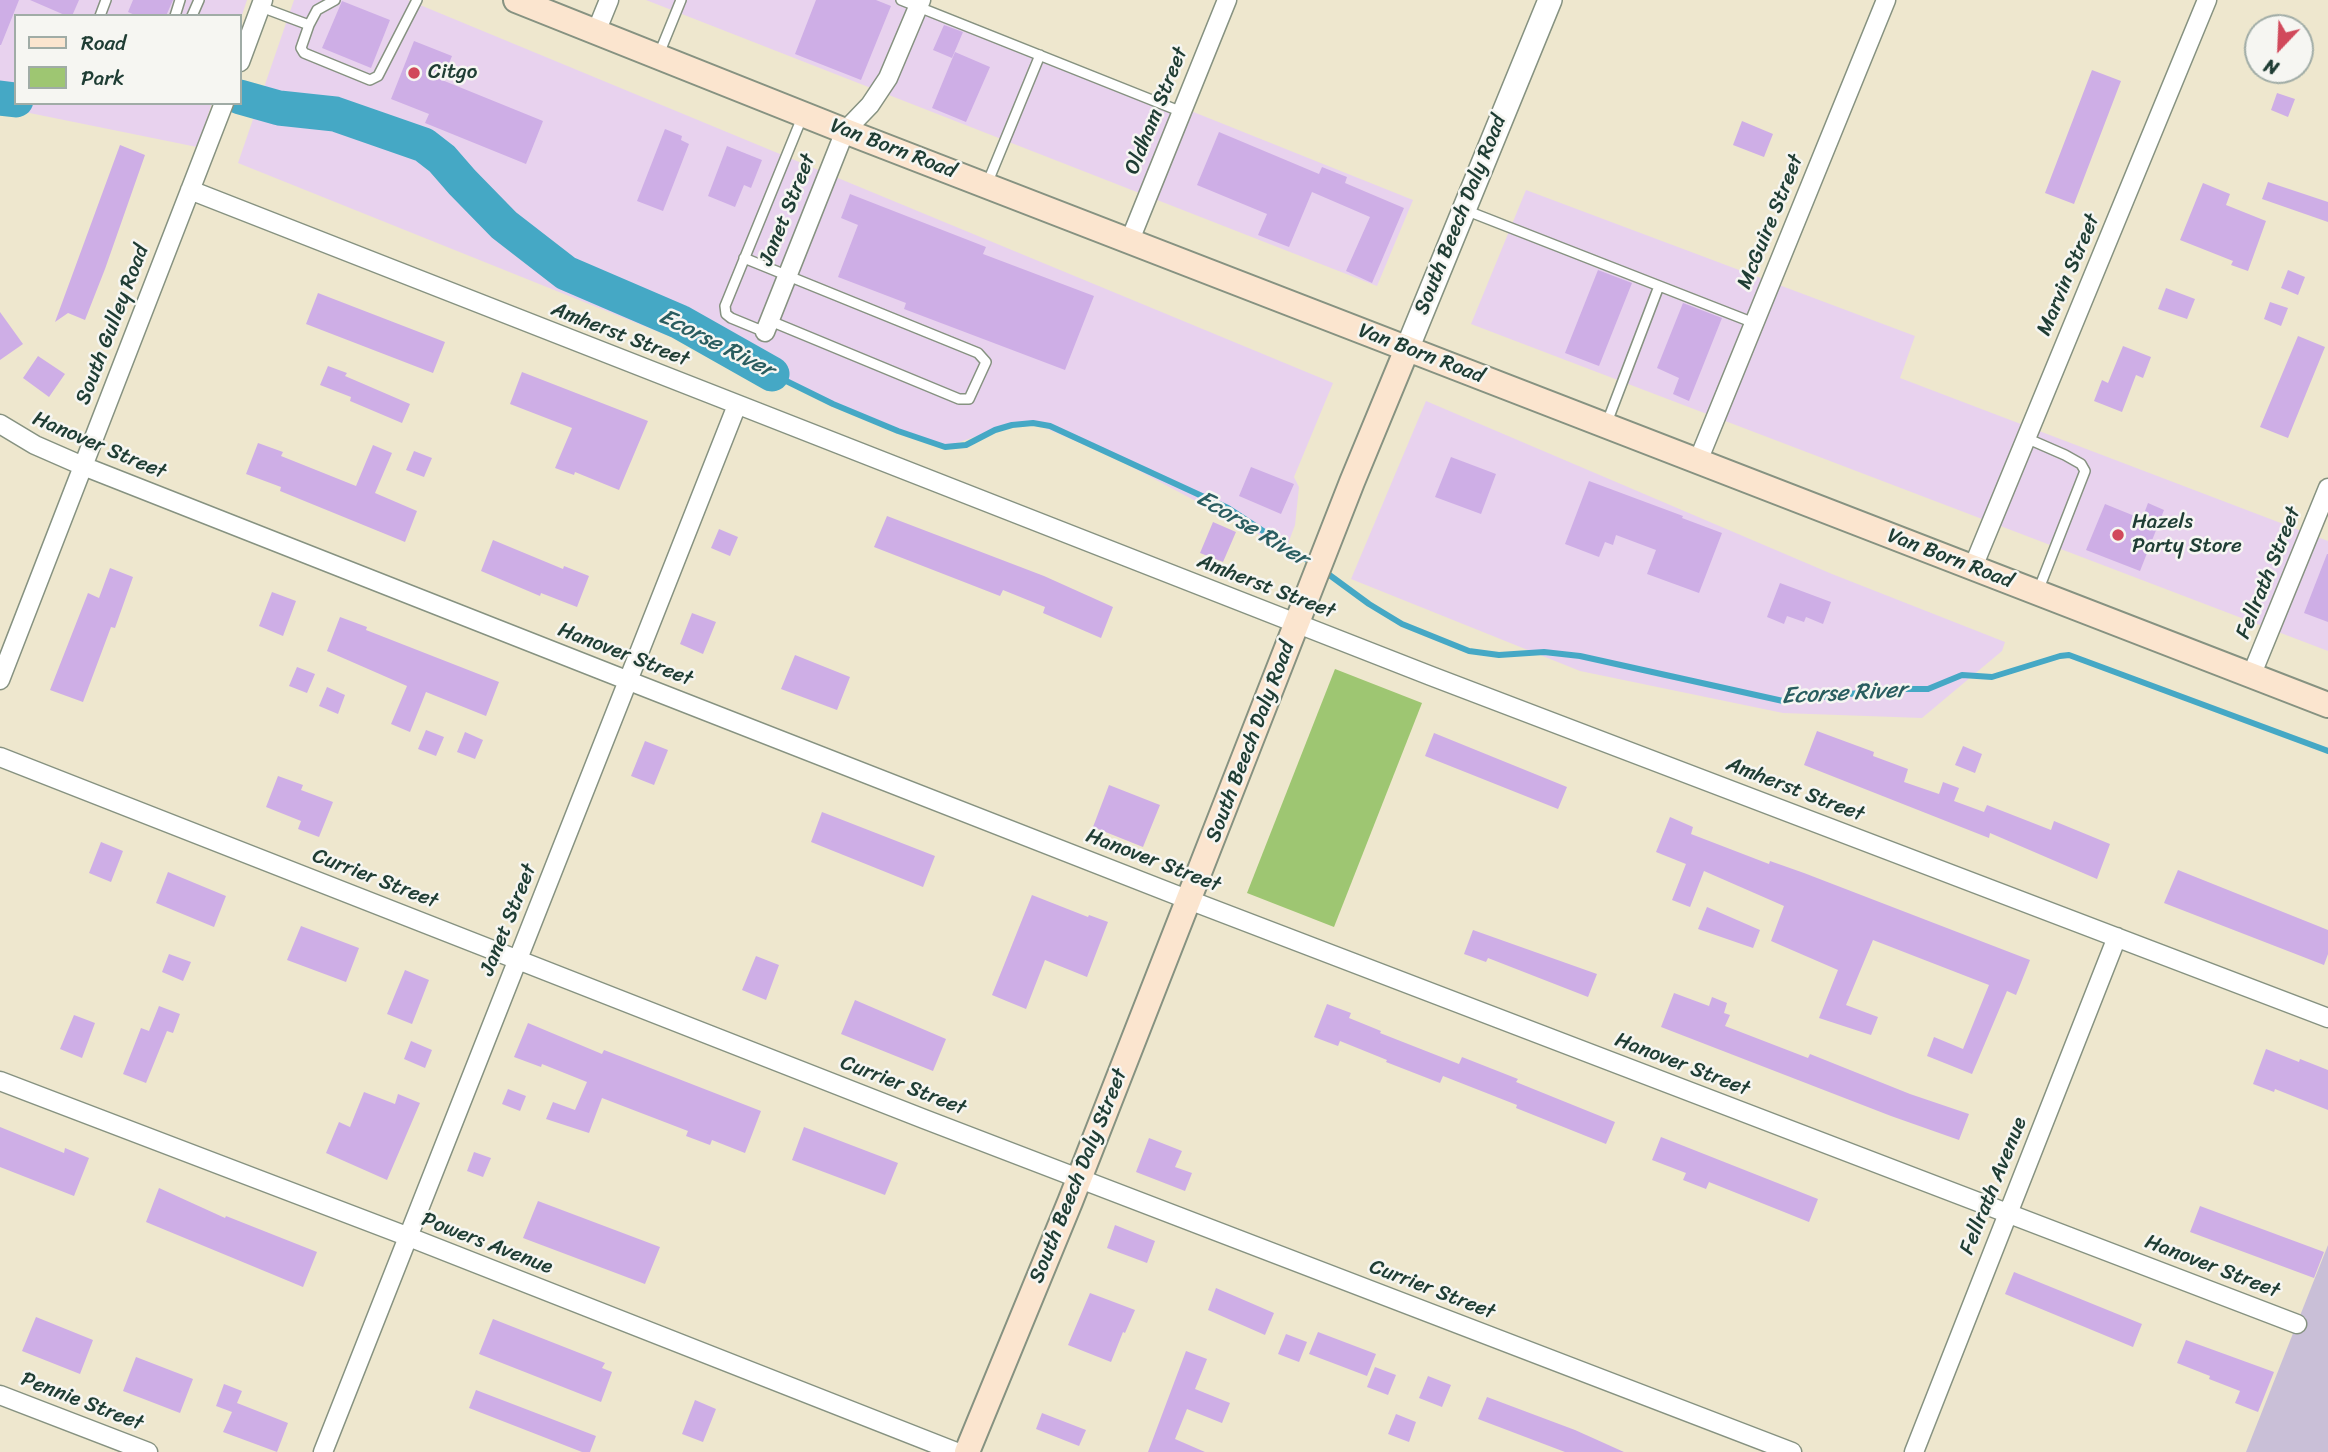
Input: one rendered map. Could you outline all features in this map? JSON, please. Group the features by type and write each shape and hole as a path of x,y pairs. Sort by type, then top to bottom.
{"main road":[{"name":"Van Born Road","path":"516,0 845,131 2328,705"},
{"name":"South Beech Daly Road","path":"1189,900 1407,348"},
{"name":"South Beech Daly Street","path":"967,1452 1189,900"}],"street":[{"path":"596,32 609,0"},
{"name":"Oldham Street","path":"1130,240 1227,0"},
{"name":"South Beech Daly Road","path":"1407,348 1550,0"},
{"name":"McGuire Street","path":"1698,461 1886,0"},
{"name":"Marvin Street","path":"1973,567 2207,0"},
{"name":"Janet Street","path":"766,326 845,131 870,105 888,78 913,2"},
{"path":"242,55 262,3"},
{"name":"South Gulley Road","path":"0,680 222,107"},
{"name":"Amherst Street","path":"190,190 1298,624 2328,1018"},
{"name":"Janet Street","path":"323,1452 737,405"},
{"name":"Hanover Street","path":"0,424 35,445 83,467 629,681 1189,900 2297,1324"},
{"name":"Fellrath Street","path":"2251,676 2328,488"},
{"name":"Currier Street","path":"0,757 1079,1179 1792,1452"},
{"name":"Fellrath Avenue","path":"1914,1452 2117,937"},
{"name":"Powers Avenue","path":"0,1081 409,1237 956,1452"},
{"name":"Pennie Street","path":"0,1395 148,1452"}],"lane":[{"path":"335,0 317,10 301,48 304,53 370,80 378,76 417,0"},
{"path":"658,56 681,0"},
{"path":"913,2 1182,111"},
{"path":"262,3 309,25"},
{"path":"987,186 1040,55"},
{"path":"744,258 978,353 986,362 969,399 959,399 766,326 731,318 726,314 725,306 744,258 803,114"},
{"path":"1464,209 1754,323"},
{"path":"1606,426 1659,286"},
{"path":"2026,438 2065,455 2081,464 2085,471 2038,592"}],"shaded area":[{"path":"0,0 247,0 242,15 14,14 14,105 211,105 197,147 0,107"},
{"path":"294,0 408,0 1333,383 1294,477 1299,487 1295,525 1286,549 1113,457 1033,423 995,430 945,447 238,163"},
{"path":"646,0 914,0 1413,200 1377,286"},
{"path":"1526,190 1915,336 1900,378 2328,541 2328,651 1471,324"},
{"path":"1426,401 1832,574 2005,642 2002,651 1922,718 1783,713 1580,671 1351,579"},
{"path":"2328,1245 2328,1452 2246,1452"}],"green space":[{"path":"1335,669 1422,703 1334,927 1247,893"}],"building":[{"path":"0,0 19,0 1,45 0,45"},
{"path":"30,0 79,0 73,14 62,14"},
{"path":"133,0 173,0 167,14 128,12"},
{"path":"816,0 876,0 891,6 861,80 795,54"},
{"path":"342,1 390,20 371,68 322,48"},
{"path":"944,25 963,32 952,58 933,50"},
{"path":"414,41 452,56 442,80 543,121 526,164 425,123 429,114 391,99"},
{"path":"955,52 990,67 966,122 932,108"},
{"path":"2092,70 2121,81 2074,204 2045,193"},
{"path":"2277,93 2295,99 2288,117 2271,110"},
{"path":"1742,121 1773,134 1764,157 1733,145"},
{"path":"665,129 682,136 681,140 689,144 663,211 637,201"},
{"path":"1219,132 1319,174 1322,167 1347,177 1345,183 1404,208 1372,283 1346,271 1370,217 1312,192 1289,247 1258,235 1267,214 1197,185"},
{"path":"120,145 145,155 105,269 85,320 68,313 55,322"},
{"path":"727,146 762,160 751,188 744,185 735,207 708,196"},
{"path":"2268,182 2328,202 2328,222 2262,199"},
{"path":"2203,183 2230,194 2226,205 2266,221 2248,271 2231,265 2233,261 2180,240"},
{"path":"850,194 986,247 983,254 1094,296 1065,370 904,309 906,303 838,277 858,225 841,218"},
{"path":"1598,270 1632,283 1599,366 1565,353"},
{"path":"2288,270 2305,277 2298,295 2281,288"},
{"path":"2166,288 2195,299 2187,319 2158,309"},
{"path":"318,293 445,342 433,373 306,324"},
{"path":"2270,302 2288,308 2281,326 2264,319"},
{"path":"1683,303 1722,318 1689,401 1673,394 1679,378 1657,368"},
{"path":"0,312 23,344 0,360"},
{"path":"2298,336 2325,347 2288,438 2260,427"},
{"path":"2123,346 2151,357 2143,378 2136,375 2122,412 2094,401 2102,380 2108,383"},
{"path":"38,356 65,374 49,397 23,378"},
{"path":"328,366 410,404 402,423 350,401 351,397 320,385"},
{"path":"522,372 648,421 619,490 575,472 574,475 555,468 572,428 510,404"},
{"path":"258,443 283,452 281,456 356,486 373,445 392,453 375,493 417,511 405,542 280,491 281,487 246,474"},
{"path":"414,451 432,458 424,477 406,470"},
{"path":"1451,457 1496,474 1481,514 1435,497"},
{"path":"1251,467 1294,484 1281,514 1239,496"},
{"path":"1589,481 1722,533 1699,593 1647,574 1656,550 1616,535 1613,545 1605,542 1599,557 1565,544"},
{"path":"2148,503 2164,510 2140,571 2086,550 2105,504 2142,519"},
{"path":"887,516 1044,576 1113,607 1101,638 1043,613 1045,607 1003,590 1000,596 874,547"},
{"path":"1213,522 1236,532 1223,562 1200,553"},
{"path":"719,529 738,537 730,556 711,548"},
{"path":"493,540 563,569 564,566 589,576 577,607 541,593 540,596 481,571"},
{"path":"2328,554 2328,622 2304,613"},
{"path":"110,568 133,577 115,628 111,627 83,702 50,690 88,593 99,598"},
{"path":"1780,583 1831,602 1823,624 1806,617 1804,622 1787,616 1784,624 1767,617"},
{"path":"272,592 296,601 283,636 259,626"},
{"path":"692,613 716,622 703,654 680,644"},
{"path":"340,617 367,627 366,630 499,682 486,716 426,692 410,732 391,724 407,686 327,651"},
{"path":"795,655 850,677 837,710 781,689"},
{"path":"297,667 315,674 307,693 289,686"},
{"path":"327,687 345,695 338,714 319,706"},
{"path":"426,730 444,737 436,756 418,749"},
{"path":"1817,731 1874,752 1873,756 1908,769 1904,782 1939,794 1943,782 1959,788 1954,801 1984,812 1987,805 2051,830 2054,821 2110,844 2097,879 1990,833 1989,838 1804,765"},
{"path":"465,732 483,740 475,759 457,752"},
{"path":"1434,733 1567,787 1558,809 1425,756"},
{"path":"645,741 668,750 654,785 631,776"},
{"path":"1963,746 1982,754 1975,773 1955,765"},
{"path":"278,776 303,785 301,790 333,802 319,837 298,829 301,821 266,807"},
{"path":"1109,785 1160,805 1143,847 1093,827"},
{"path":"822,812 935,856 923,887 811,842"},
{"path":"1670,817 1693,827 1691,834 1769,864 1770,861 1804,873 2030,960 2016,995 2007,991 1972,1074 1927,1056 1934,1037 1963,1049 1989,985 1873,940 1846,1005 1878,1017 1871,1035 1819,1018 1838,970 1771,941 1784,906 1704,871 1690,907 1672,900 1686,864 1656,852"},
{"path":"101,842 123,851 111,882 89,873"},
{"path":"2178,870 2328,930 2328,954 2324,965 2164,903"},
{"path":"168,872 226,896 214,927 156,903"},
{"path":"1032,895 1108,922 1087,977 1045,960 1026,1009 992,995"},
{"path":"1707,907 1760,930 1753,948 1698,929"},
{"path":"301,926 359,948 346,982 287,960"},
{"path":"1473,930 1597,974 1588,997 1488,958 1486,962 1464,954"},
{"path":"169,954 191,962 183,981 162,972"},
{"path":"756,956 779,965 766,1000 742,990"},
{"path":"405,970 429,980 412,1024 387,1014"},
{"path":"1674,993 1709,1006 1712,997 1727,1003 1724,1013 1730,1015 1725,1026 1808,1058 1810,1054 1910,1094 1969,1114 1959,1140 1661,1027"},
{"path":"855,1000 946,1039 933,1071 841,1034"},
{"path":"1327,1004 1351,1013 1349,1018 1381,1031 1380,1033 1459,1064 1462,1057 1615,1122 1606,1144 1443,1076 1440,1083 1340,1041 1338,1046 1314,1037"},
{"path":"159,1006 180,1014 173,1033 167,1031 146,1083 123,1074 141,1028 149,1031"},
{"path":"74,1015 95,1023 82,1058 60,1049"},
{"path":"528,1023 602,1054 604,1050 761,1111 745,1153 712,1140 710,1145 686,1136 688,1131 602,1098 589,1133 546,1119 553,1102 575,1110 587,1082 542,1064 541,1067 514,1057"},
{"path":"411,1041 432,1050 425,1068 404,1059"},
{"path":"2266,1049 2328,1070 2328,1110 2275,1089 2274,1092 2253,1084"},
{"path":"508,1089 526,1096 520,1111 502,1104"},
{"path":"364,1092 395,1104 398,1094 420,1103 387,1180 326,1153 339,1122 350,1127"},
{"path":"0,1127 64,1153 65,1148 89,1158 74,1196 0,1167"},
{"path":"804,1127 898,1163 885,1195 792,1160"},
{"path":"1661,1137 1818,1199 1809,1222 1709,1182 1706,1189 1683,1180 1686,1173 1652,1160"},
{"path":"1149,1138 1182,1151 1175,1167 1192,1173 1185,1191 1136,1172"},
{"path":"474,1152 491,1158 483,1177 467,1171"},
{"path":"159,1188 225,1218 226,1216 317,1252 303,1287 146,1222"},
{"path":"538,1201 660,1247 645,1284 523,1238"},
{"path":"2200,1206 2324,1252 2314,1278 2190,1232"},
{"path":"1115,1225 1155,1241 1147,1263 1107,1248"},
{"path":"2014,1272 2142,1324 2133,1347 2005,1294"},
{"path":"1216,1288 1274,1313 1265,1335 1208,1310"},
{"path":"1090,1293 1135,1310 1111,1362 1068,1345"},
{"path":"36,1317 93,1340 80,1374 22,1351"},
{"path":"493,1319 605,1363 602,1368 612,1372 601,1402 479,1354"},
{"path":"1318,1332 1376,1354 1367,1376 1309,1354"},
{"path":"1286,1334 1307,1342 1299,1362 1278,1354"},
{"path":"2186,1340 2274,1372 2258,1412 2235,1403 2240,1391 2177,1363"},
{"path":"1186,1351 1207,1359 1195,1389 1230,1403 1222,1423 1187,1409 1175,1439 1205,1452 1148,1452"},
{"path":"136,1357 193,1379 180,1413 123,1391"},
{"path":"1375,1367 1396,1375 1388,1395 1367,1387"},
{"path":"1428,1376 1451,1385 1442,1407 1419,1398"},
{"path":"224,1384 242,1391 237,1403 288,1423 277,1452 223,1432 232,1412 216,1406"},
{"path":"476,1390 596,1436 590,1452 582,1452 469,1408"},
{"path":"1487,1397 1575,1430 1624,1452 1565,1452 1478,1419"},
{"path":"695,1400 716,1409 703,1442 682,1434"},
{"path":"1042,1413 1086,1430 1079,1446 1036,1429"},
{"path":"1396,1414 1416,1422 1409,1442 1388,1434"}],"waterway":[{"name":"Ecorse River","path":"0,98 14,100"},
{"name":"Ecorse River","path":"242,98 279,108 335,114 424,145 442,159 504,225 566,273 680,322 772,374"},
{"name":"Ecorse River","path":"772,374 833,404 945,447 966,445 995,430 1012,425 1033,423 1050,426 1228,508 1315,565"},
{"name":"Ecorse River","path":"1324,571 1402,624 1469,651 1499,655 1544,652 1580,656 1783,701 1897,689 1928,689 1962,675 1992,677 2069,655 2328,751"}],"place":[{"name":"Citgo","path":"414,73"},
{"name":"Hazels Party Store","path":"2118,535"}]}
